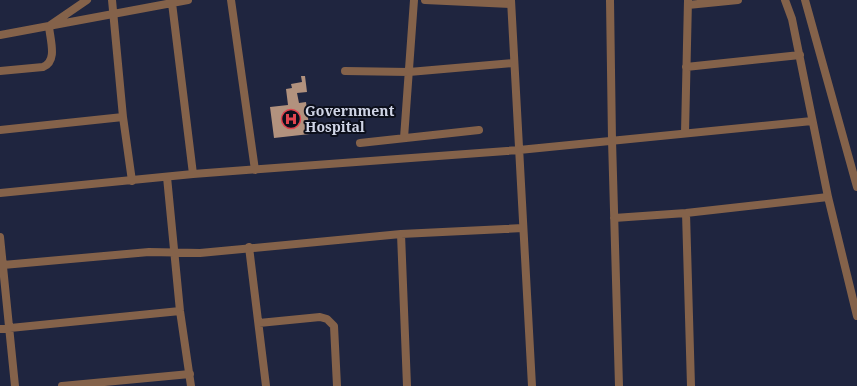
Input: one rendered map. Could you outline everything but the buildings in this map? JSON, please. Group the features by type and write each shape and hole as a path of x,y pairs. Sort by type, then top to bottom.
{"street":[{"path":"49,26 88,0"},
{"path":"112,0 122,117 132,181"},
{"path":"0,36 188,0"},
{"path":"232,0 255,170"},
{"path":"404,138 414,0"},
{"path":"425,0 511,2 532,386"},
{"path":"610,0 612,140 619,386"},
{"path":"685,133 688,3 738,0"},
{"path":"785,0 792,19 828,197 857,316"},
{"path":"805,0 855,175 857,187"},
{"path":"172,3 193,174"},
{"path":"0,71 42,67 48,64 52,60 49,26"},
{"path":"686,67 800,55"},
{"path":"345,71 409,72 514,63"},
{"path":"0,130 122,117"},
{"path":"0,193 193,174 519,150 812,121"},
{"path":"360,143 478,130"},
{"path":"168,177 180,311 191,386"},
{"path":"614,218 686,213 828,197"},
{"path":"686,213 691,386"},
{"path":"3,265 149,252 200,253 249,247 401,234 523,228"},
{"path":"401,234 407,386"},
{"path":"0,237 15,386"},
{"path":"249,247 266,386"},
{"path":"0,329 180,311"},
{"path":"259,323 320,317 331,321 334,326 337,386"},
{"path":"62,386 190,374"}],"place":[{"name":"Government Hospital","path":"291,119"}]}
